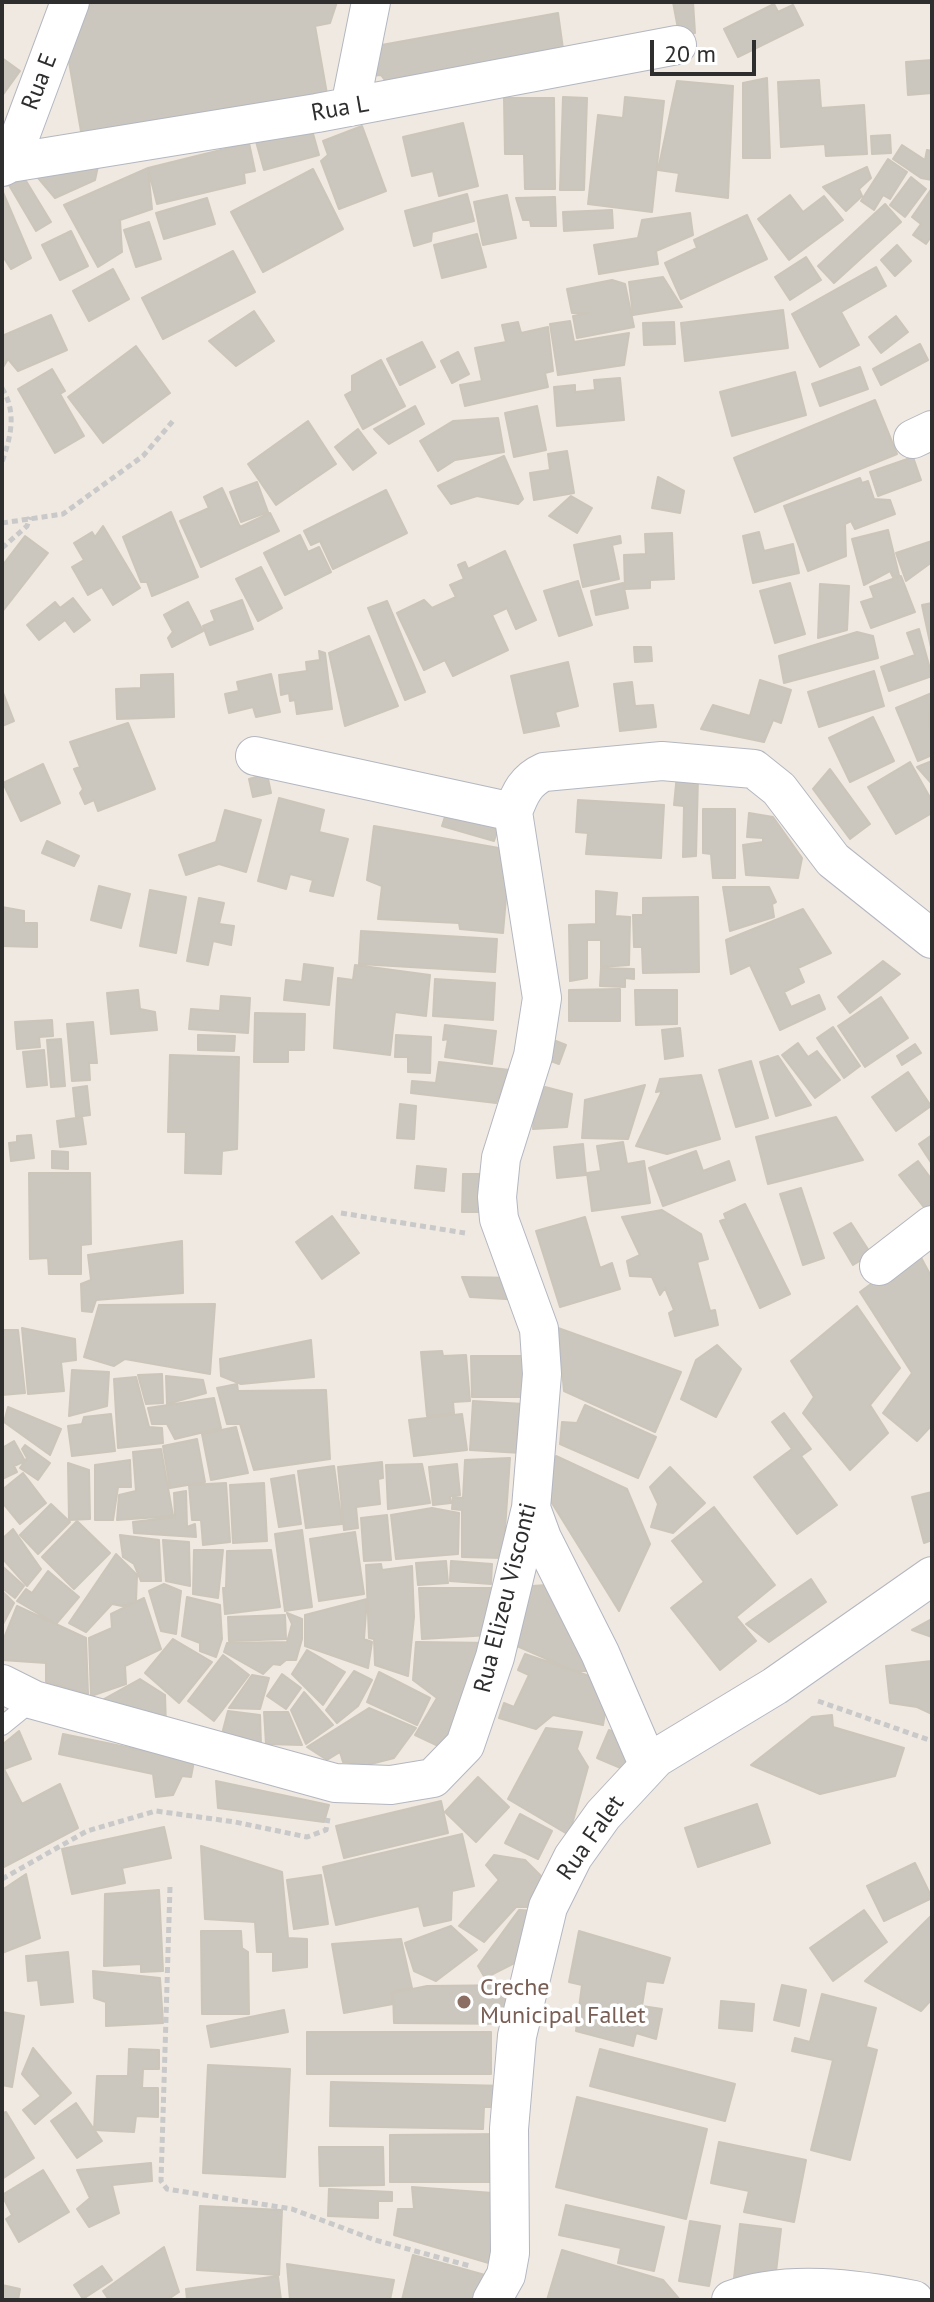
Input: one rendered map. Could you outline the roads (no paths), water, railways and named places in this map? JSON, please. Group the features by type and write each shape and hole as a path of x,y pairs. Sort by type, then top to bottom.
{"street":[{"name":"Rua E","path":"6,165 70,2"},
{"path":"350,107 371,2"},
{"name":"Rua L","path":"6,165 350,107 677,45"},
{"path":"255,756 513,812 519,793 531,777 544,772 662,761 754,769 779,789 833,860 932,939"},
{"name":"Rua Elizeu Visconti","path":"18,1692 335,1783 391,1785 433,1778 465,1745 495,1657 531,1508 542,1374 539,1329 506,1240 497,1197 501,1158 533,1056 542,998 513,812"},
{"path":"879,1266 932,1225"},
{"path":"531,1508 542,1538 600,1653 648,1764"},
{"name":"Rua Falet","path":"499,2288 511,2209 509,2129 517,2036 548,1907 573,1857 648,1764 775,1686 932,1576"},
{"path":"731,2300 749,2293 854,2288 914,2300"}],"lane":[{"path":"2,1726 18,1692"}],"place":[{"name":"Creche Municipal Fallet","path":"464,2002"}]}
